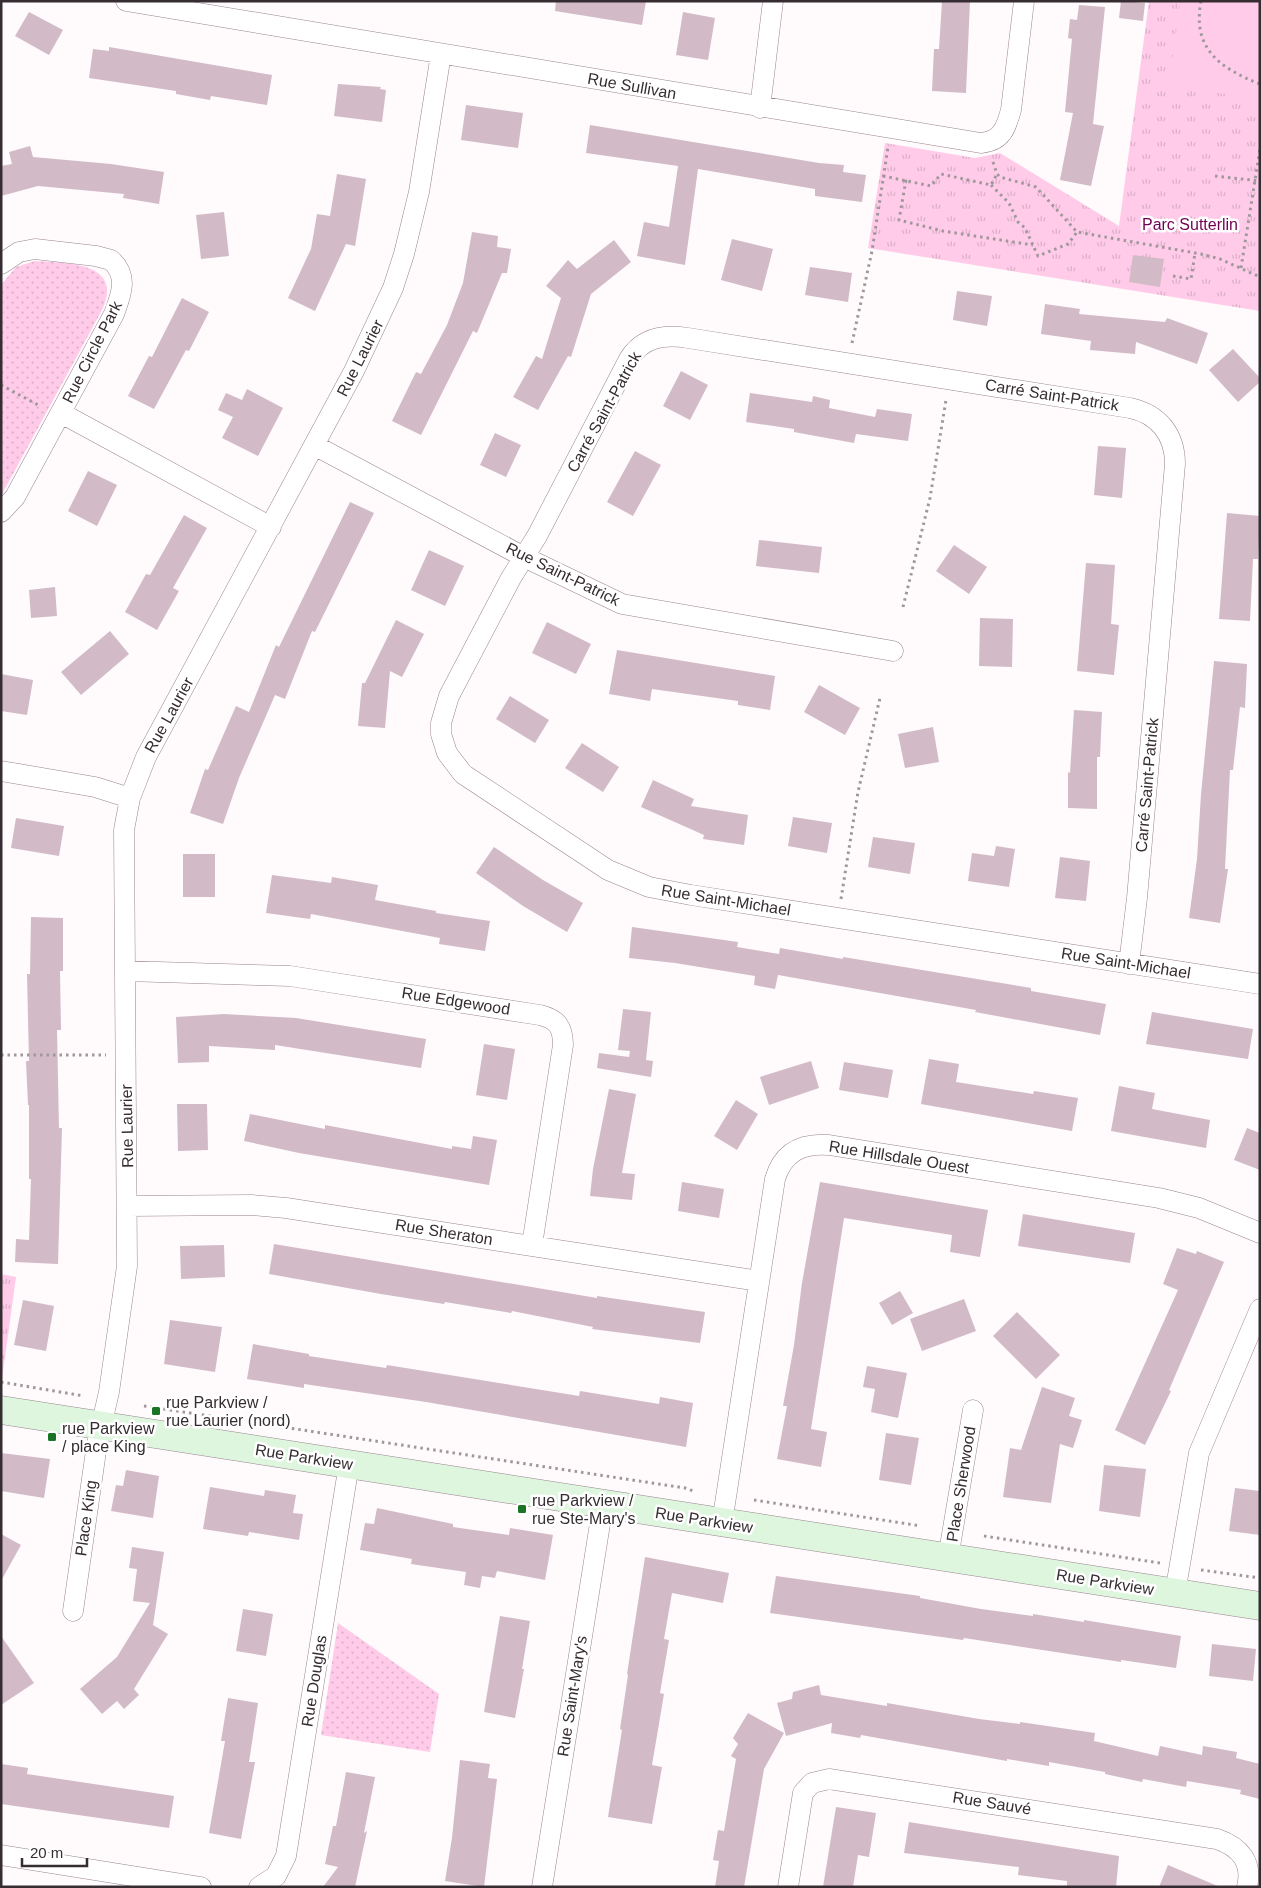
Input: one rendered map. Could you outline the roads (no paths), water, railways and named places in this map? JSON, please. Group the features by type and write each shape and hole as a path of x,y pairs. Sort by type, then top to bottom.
{"street":[{"name":"Rue Sullivan","path":"126,1 972,142 989,142 1001,136 1004,130 1011,110 1024,1"},
{"path":"760,108 773,1"},
{"name":"Rue Laurier","path":"102,1426 109,1392 127,1266 124,830 130,798 146,757 272,527 369,342 399,272 419,192 441,54"},
{"name":"Rue Circle Park","path":"1,264 18,252 46,249 104,257 112,260 121,271 122,289 114,314 61,413 15,497 1,512"},
{"name":"Carré Saint-Patrick","path":"524,557 537,536 629,359 639,347 656,338 688,338 1130,408 1155,419 1169,434 1173,445 1175,464 1138,898 1129,964"},
{"name":"Rue Circle Park","path":"61,413 272,527"},
{"name":"Rue Saint-Patrick","path":"314,445 524,557 622,604 893,651"},
{"name":"Rue Saint-Michael","path":"524,557 450,696 441,723 443,744 452,763 462,774 597,864 649,887 1260,984"},
{"path":"1,771 94,787 130,798"},
{"name":"Rue Edgewood","path":"126,971 290,976 540,1015 555,1020 563,1032 563,1045 532,1245"},
{"name":"Rue Hillsdale Ouest","path":"722,1523 778,1169 789,1154 807,1146 818,1144 1172,1200 1260,1234"},
{"name":"Rue Sheraton","path":"128,1206 267,1206 759,1281"},
{"path":"1176,1594 1199,1453 1260,1309"},
{"name":"Rue Parkview","path":"1,1410 1260,1606"},
{"name":"Place Sherwood","path":"948,1558 973,1410"},
{"name":"Place King","path":"73,1611 102,1426"},
{"name":"Rue Douglas","path":"260,1887 276,1876 286,1856 348,1464"},
{"name":"Rue Saint-Mary's","path":"542,1887 602,1505"},
{"name":"Rue Sauvé","path":"788,1887 803,1793 812,1783 829,1779 1217,1839 1233,1846 1246,1860 1249,1869 1247,1887"},
{"path":"1,1855 202,1887"}],"place":[{"name":"rue Parkview / rue Laurier (nord)","path":"156,1411"},
{"name":"rue Parkview / place King","path":"52,1437"},
{"name":"rue Parkview / rue Ste-Mary's","path":"522,1509"}],"park label":[{"name":"Parc Sutterlin","path":"1190,224"}]}
